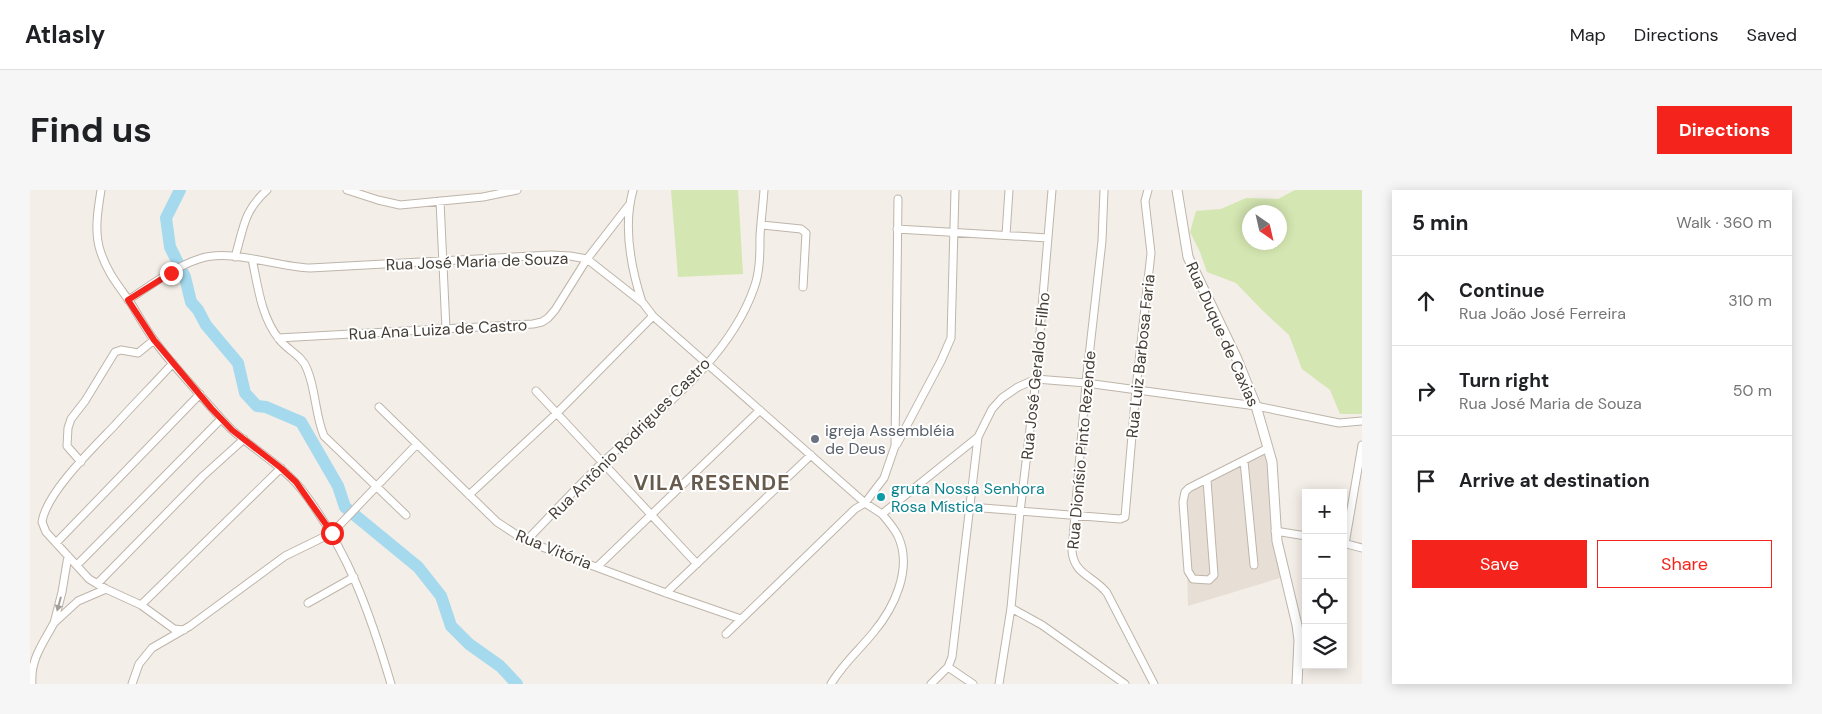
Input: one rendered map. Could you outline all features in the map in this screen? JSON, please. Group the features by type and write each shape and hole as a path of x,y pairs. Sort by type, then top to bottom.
{"street":[{"path":"101,190 97,236 100,250 114,282 154,340 221,419 281,468 303,492 332,533 354,576 374,624 392,684"},
{"path":"235,257 246,216 253,203 267,190"},
{"path":"347,190 400,205 483,197 517,190"},
{"path":"633,190 629,205 629,230 636,285 643,303"},
{"name":"Rua Antônio Rodrigues Castro","path":"526,541 603,462 668,403 707,363 740,320 755,286 759,266 764,190"},
{"path":"726,634 849,514 865,503 884,478 895,446 941,361 951,338 955,190"},
{"path":"1006,235 1009,190"},
{"name":"Rua José Geraldo Filho","path":"999,683 1011,608 1020,512 1036,380 1052,190"},
{"name":"Rua Dionísio Pinto Rezende","path":"1104,190 1102,241 1086,383 1072,551 1076,567 1107,593 1154,684"},
{"name":"Rua Luiz Barbosa Faria","path":"1075,515 1120,519 1126,514 1136,389 1151,253 1145,201 1148,190"},
{"name":"Rua Duque de Caxias","path":"1177,190 1188,257 1202,290 1230,344 1256,406 1268,448 1274,475 1275,531 1297,625 1299,648 1297,684"},
{"path":"895,446 898,199"},
{"path":"440,201 446,329"},
{"name":"Rua Ana Luiza de Castro","path":"278,338 542,322 555,310 587,259 629,205"},
{"path":"761,226 801,229 806,233 803,287"},
{"path":"897,229 1048,238"},
{"name":"Rua José Maria de Souza","path":"128,300 186,264 199,258 211,256 235,257 294,268 551,255 587,259 643,303 653,316 865,503 882,514"},
{"path":"252,260 265,314 278,338 298,356 307,368 319,424 328,441 406,515"},
{"path":"469,495 557,413 653,316"},
{"path":"80,462 69,450 66,442 71,419 118,350 138,353 154,340"},
{"path":"173,363 80,462 54,495 42,516 42,526 89,580 140,605 174,629 184,630"},
{"path":"931,684 948,667 954,644 978,438 992,409 1002,398 1018,387 1036,380 1086,383 1256,406 1339,423 1362,421"},
{"path":"536,391 697,564"},
{"path":"56,543 200,394"},
{"name":"Rua Vitória","path":"378,406 497,522 526,541 741,619"},
{"path":"597,567 760,410"},
{"path":"77,565 221,419"},
{"path":"831,684 882,621 898,594 903,564 902,550 899,537 882,514 978,438"},
{"path":"97,584 203,476 244,439"},
{"path":"132,684 136,670 148,652 184,630 285,556 332,533 416,444"},
{"path":"1346,534 1362,445"},
{"path":"1207,480 1214,575 1210,580 1193,579 1188,574 1183,502 1185,492 1189,488 1268,448"},
{"path":"666,593 811,455"},
{"path":"1244,461 1254,565"},
{"path":"140,605 281,468"},
{"path":"970,507 1075,515"},
{"path":"1275,531 1302,535"},
{"path":"1347,544 1362,548"},
{"path":"32,684 33,665 54,623 68,556"},
{"path":"308,603 354,576"},
{"path":"54,623 78,601 106,589"},
{"path":"1011,608 1042,625 1125,684"},
{"path":"948,667 973,684"}],"shaded area":[{"path":"1266,453 1280,578 1188,606 1185,492"}],"green space":[{"path":"671,190 738,190 743,274 678,277"},
{"path":"1295,190 1362,190 1362,414 1340,414 1330,390 1302,369 1289,335 1236,283 1207,272 1190,232 1196,211 1221,209 1246,198 1278,199"}],"waterway":[{"path":"180,190 166,218 170,247 185,277 191,302 206,325 238,363 245,393 257,406 266,407 301,422 338,486 345,507 418,567 441,596 451,626 469,644 500,666 517,684"}],"place":[{"name":"igreja Assembléia de Deus","path":"815,439"},
{"name":"gruta Nossa Senhora Rosa Mística","path":"881,497"}],"district":[{"name":"VILA RESENDE","path":"712,483"}],"route":[{"path":"171,273 128,300 154,340 211,408 232,430 296,482 332,533"}]}
